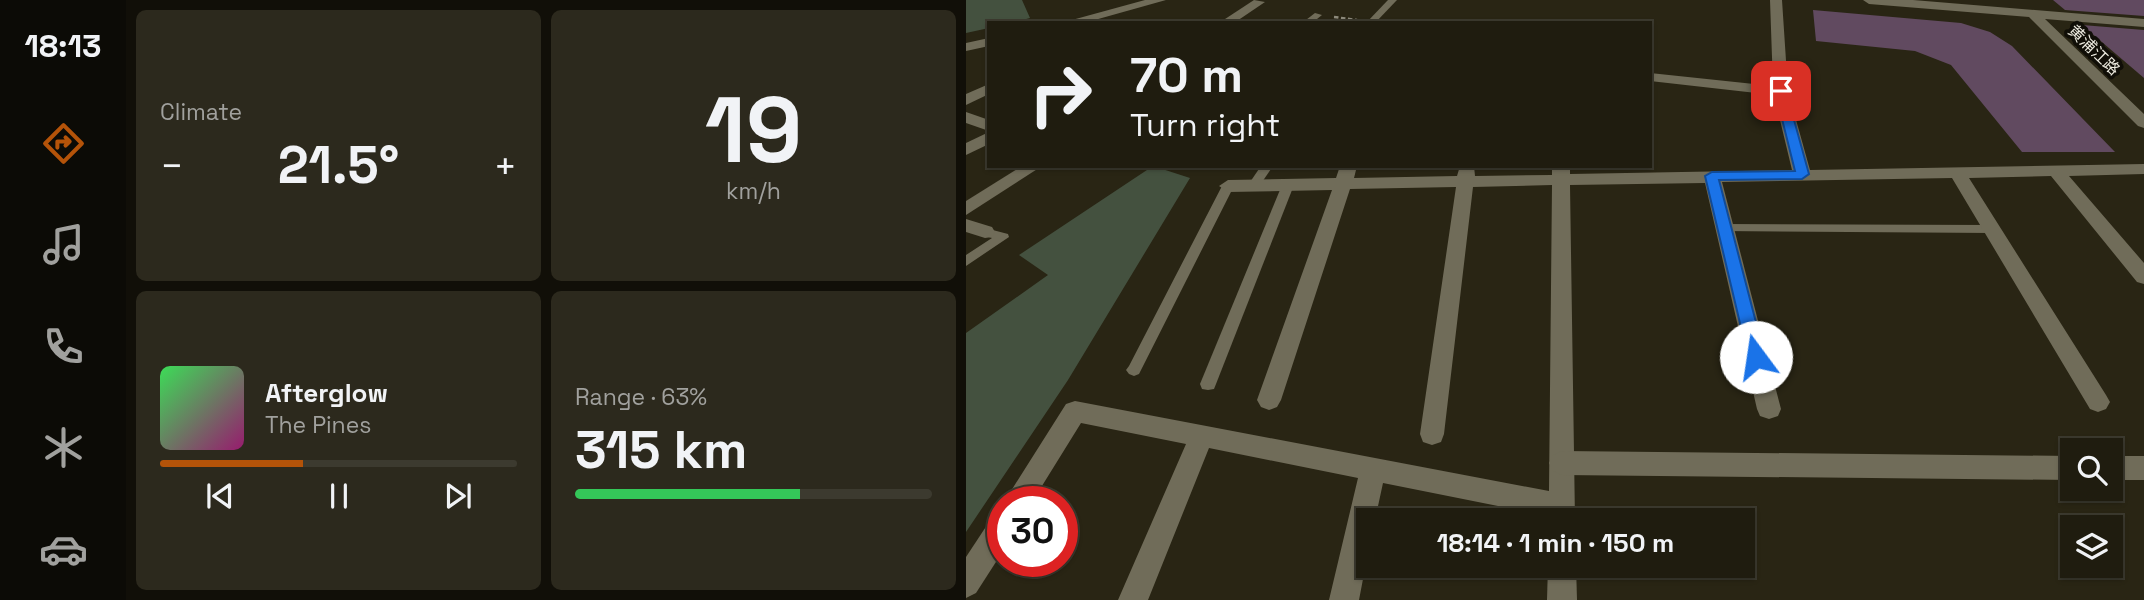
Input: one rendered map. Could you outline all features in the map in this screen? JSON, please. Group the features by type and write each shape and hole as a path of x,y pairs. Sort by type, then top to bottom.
{"street":[{"path":"1082,21 1105,18 1160,0"},
{"path":"1776,0 1781,91 1802,174"},
{"path":"1869,0 2144,23"},
{"name":"黄浦江路","path":"2024,0 2032,15 2144,123"},
{"path":"1228,21 1259,2"},
{"path":"966,47 987,42"},
{"path":"1652,77 1781,91"},
{"path":"966,100 987,89"},
{"path":"966,117 987,125"},
{"path":"966,150 987,138"},
{"path":"966,209 1031,168"},
{"path":"1228,186 1288,184 1346,175 1561,173 1712,176 2144,169"},
{"path":"2054,170 2144,277"},
{"path":"1957,172 2098,402"},
{"path":"1561,173 1562,508"},
{"path":"1432,434 1467,174"},
{"path":"1269,400 1346,175"},
{"path":"1712,176 1769,409"},
{"path":"1027,486 1075,411 1373,470 1540,508"},
{"path":"1133,600 1202,436"},
{"path":"1562,463 2060,468"},
{"path":"2123,468 2144,468"},
{"path":"1344,600 1373,470"},
{"path":"966,583 987,550"},
{"path":"1562,578 1562,600"}],"lane":[{"path":"1372,21 1393,0"},
{"path":"1309,21 1318,15"},
{"path":"1254,185 1266,168"},
{"path":"1208,384 1288,184"},
{"path":"1134,370 1228,186"},
{"path":"1724,228 1992,229"},
{"path":"966,261 1003,237 975,229"}],"path":[{"path":"1318,15 1363,21"}],"green space":[{"path":"966,0 1022,0 1030,18 1019,21 987,21 987,28 966,33"},
{"path":"1150,168 1159,168 1190,178 1068,380 997,486 987,486 987,501 966,532 966,333 1048,275 1019,255"}],"building":[{"path":"2053,0 2144,0 2144,16 2065,10"},
{"path":"1813,10 1961,23 1990,32 2012,46 2115,152 2022,152 1951,65 1915,51 1816,41"},
{"path":"2082,25 2144,30 2144,78"}],"route":[{"path":"1756,357 1712,176 1802,174 1781,91"}]}
